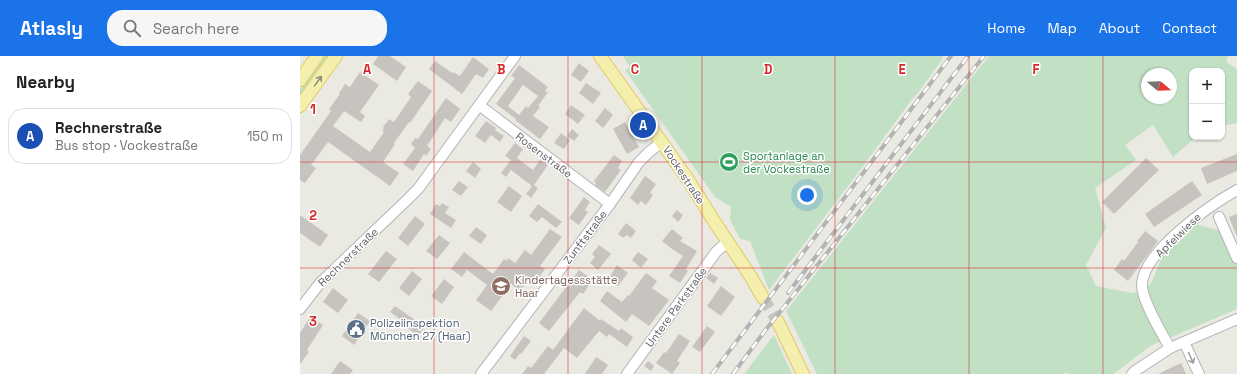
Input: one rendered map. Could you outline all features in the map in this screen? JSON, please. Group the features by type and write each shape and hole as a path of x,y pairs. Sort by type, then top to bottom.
{"main road":[{"path":"300,80 317,56"},
{"path":"300,106 336,56"},
{"name":"Vockestraße","path":"600,56 687,178 763,298"},
{"path":"778,322 804,374"}],"street":[{"name":"Rechnerstraße","path":"300,309 310,294 325,278 418,189 515,56"},
{"name":"Rosenstraße","path":"479,105 610,204"},
{"name":"Zunftstraße","path":"481,374 610,204 639,162 662,142"},
{"name":"Apfelwiese","path":"1170,348 1148,307 1142,288 1143,280 1149,265 1159,251 1204,210 1218,200 1237,190"},
{"name":"Apfelwiese","path":"1218,200 1219,217 1237,258"},
{"name":"Apfelwiese","path":"1204,210 1219,217"},
{"name":"Untere Parkstraße","path":"627,374 716,252 728,242"},
{"path":"1132,374 1170,348 1237,319"},
{"path":"1184,342 1199,374"}],"green space":[{"path":"324,56 329,56 300,98 300,89"},
{"path":"623,56 943,56 917,94 769,290 750,241 740,239 730,220 731,207 715,197 625,70 630,67"},
{"path":"989,56 1228,56 1226,62 1237,69 1237,123 1225,125 1225,68 1189,68 1189,140 1193,140 1173,157 1153,125 1125,145 1136,160 1095,188 1106,228 1086,265 1096,286 1132,293 1145,290 1152,281 1166,247 1191,223 1226,232 1237,251 1237,309 1150,346 1114,374 817,374 786,311"},
{"path":"774,335 792,374 744,374"}],"building":[{"path":"378,56 390,56 406,67 397,81 373,64"},
{"path":"473,57 489,69 483,78 476,74 462,94 429,69 435,61 452,73 453,72 460,76"},
{"path":"579,63 589,71 581,82 571,75"},
{"path":"519,65 548,87 545,91 548,92 533,116 549,127 540,139 496,104 515,78 511,76","holes":["523,85 538,96 528,108 526,106 519,115 508,106"]},
{"path":"360,72 379,85 360,112 365,116 361,122 344,111 333,126 370,152 384,132 382,131 384,128 383,127 389,119 394,122 411,97 408,94 418,81 432,91 394,143 395,144 383,162 399,173 390,186 328,142 311,165 316,168 305,183 300,180 300,155 331,111 329,109 345,84 350,87"},
{"path":"586,83 601,93 593,104 579,93"},
{"path":"446,98 460,109 451,122 445,118 427,146 431,149 426,156 424,154 413,171 403,164 415,148 411,144 415,138 418,139"},
{"path":"571,105 585,115 578,124 565,114"},
{"path":"605,108 613,115 603,128 595,121"},
{"path":"486,121 504,136 500,142 491,135 485,143 475,136"},
{"path":"625,122 639,147 627,154 613,129"},
{"path":"572,129 579,135 574,141 567,136"},
{"path":"561,133 570,140 564,149 554,143"},
{"path":"515,143 523,149 517,158 533,170 540,160 548,165 534,185 538,188 531,198 526,194 532,186 511,170 506,177 501,173 511,160 505,156"},
{"path":"1237,154 1237,171 1207,184 1201,168"},
{"path":"614,155 622,161 618,168 621,170 605,192 595,185 596,183 594,181"},
{"path":"1146,158 1159,170 1114,214 1102,202"},
{"path":"473,162 481,169 475,178 466,171"},
{"path":"645,176 656,184 650,193 653,195 646,205 641,201 638,205 630,198"},
{"path":"459,181 468,187 461,196 452,190"},
{"path":"1192,181 1202,195 1154,227 1145,214"},
{"path":"509,186 522,196 511,212 497,202"},
{"path":"584,197 590,202 585,210 588,212 579,225 569,218"},
{"path":"442,203 449,207 445,213 456,220 451,228 430,214 436,204 440,206"},
{"path":"538,204 562,222 556,228 542,217 537,222 529,216"},
{"path":"677,210 683,215 678,222 672,216"},
{"path":"1237,214 1237,237 1229,217"},
{"path":"300,215 328,235 320,247 300,233"},
{"path":"415,216 425,224 408,246 398,238"},
{"path":"626,223 636,231 631,238 627,235 623,238 618,234"},
{"path":"476,227 487,235 481,244 469,236"},
{"path":"550,229 562,237 540,266 545,269 535,283 529,279 520,291 511,284 491,311 476,300 487,285 467,270 462,277 451,269 464,252 493,274 504,259 507,261 508,258 515,263 525,250 531,255"},
{"path":"672,229 683,238 680,241 697,251 686,269 688,271 680,283 669,276 683,256 662,241"},
{"path":"1145,231 1158,241 1128,281 1114,270 1122,259 1124,261"},
{"path":"439,235 450,243 437,259 426,251"},
{"path":"599,245 611,254 598,270 590,263 595,257 592,254"},
{"path":"386,251 397,259 379,282 368,274"},
{"path":"638,252 648,259 641,268 632,260"},
{"path":"617,265 628,273 618,286 609,278"},
{"path":"579,270 593,280 583,294 580,292 549,331 539,323"},
{"path":"412,271 422,279 409,296 399,288"},
{"path":"646,273 657,281 652,288 669,300 649,326 632,314 626,322 600,301 607,291 622,302 628,295 629,296"},
{"path":"710,273 718,278 714,284 706,278"},
{"path":"444,279 454,287 442,304 431,296"},
{"path":"721,286 735,297 721,316 707,306"},
{"path":"333,288 348,300 338,313 323,302"},
{"path":"395,306 425,327 418,336 406,327 408,325 390,312"},
{"path":"584,308 600,321 601,319 619,331 621,328 633,337 627,347 609,334 607,337 599,331 577,358 564,348 544,374 522,374 528,366 531,368 548,346 553,350"},
{"name":"Polizeiinspektion München 27 (Haar)","path":"358,313 370,321 354,345 342,336"},
{"path":"310,317 323,325 307,350 309,352 300,364 300,333"},
{"path":"707,326 715,332 700,352 692,347"},
{"path":"679,334 690,341 677,361 680,363 672,374 656,363 664,352 666,353"},
{"path":"524,336 531,341 515,360 510,356"},
{"path":"596,357 608,365 602,374 585,374"},
{"path":"340,361 353,370 350,374 331,374"},
{"path":"648,361 654,366 651,371 644,366"},
{"path":"1181,363 1186,374 1158,374"}],"tunnel":[{"path":"763,298 778,322"}],"railway":[{"path":"712,374 951,56"},
{"path":"788,293 968,56"},
{"path":"733,374 764,332 984,56"}],"place":[{"name":"Rechnerstraße","path":"643,125"},
{"name":"Sportanlage an der Vockestraße","path":"729,162"},
{"name":"Kindertagessstätte Haar","path":"501,286"},
{"name":"Polizeiinspektion München 27 (Haar)","path":"356,329"}]}
